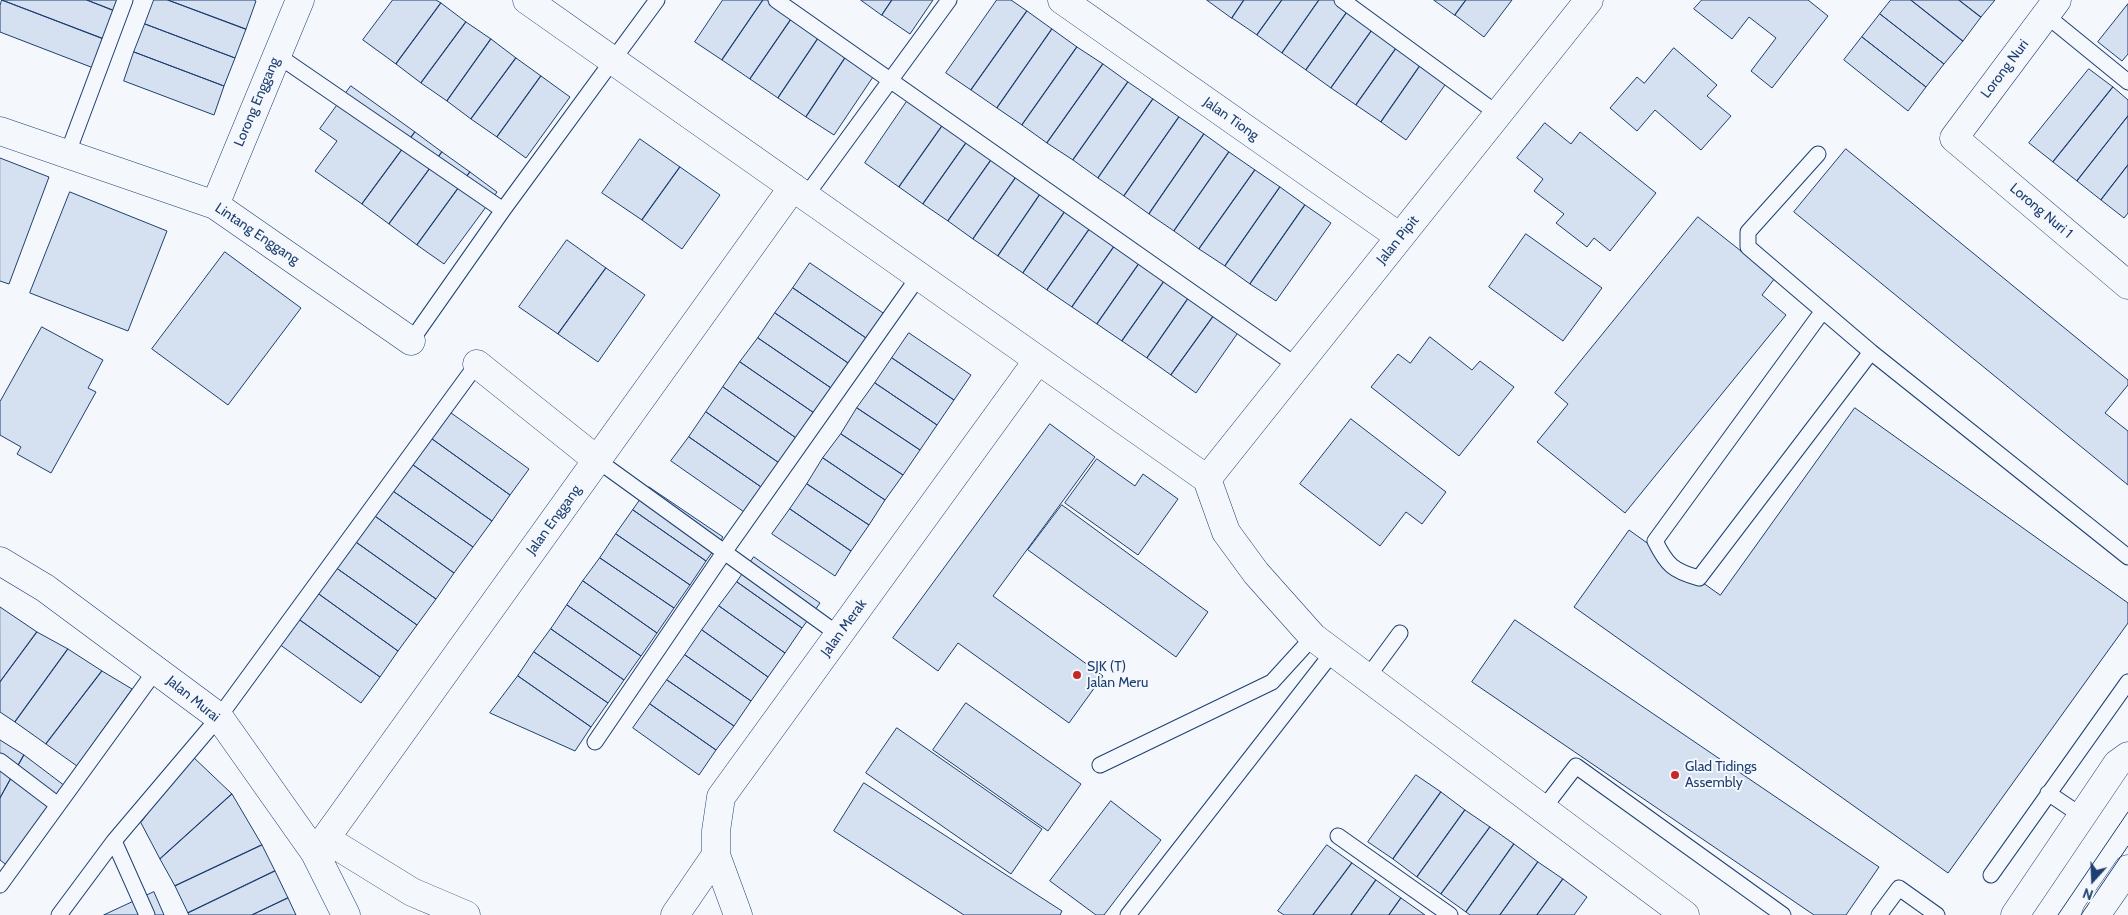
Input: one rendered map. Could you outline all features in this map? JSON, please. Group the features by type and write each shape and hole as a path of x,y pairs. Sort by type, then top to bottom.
{"main road":[{"name":"Lorong Enggang","path":"215,205 300,0"},
{"path":"527,0 1207,479 1226,532 1256,573 1323,645 1542,809 1667,910"},
{"name":"Jalan Tiong","path":"1062,0 1400,238"},
{"name":"Jalan Pipit","path":"1207,479 1589,0"},
{"name":"Lorong Nuri","path":"1954,138 2046,8"},
{"name":"Lintang Enggang","path":"0,131 215,205 412,341"},
{"name":"Lorong Nuri 1","path":"1954,138 2128,285"},
{"name":"Jalan Enggang","path":"320,846 597,460 799,192"},
{"name":"Jalan Merak","path":"738,915 716,854 716,831 722,798 1038,360"},
{"path":"477,364 597,460"},
{"name":"Jalan Murai","path":"0,561 45,588 219,717 320,846 346,915"},
{"path":"2015,915 2117,764 2128,756"},
{"path":"320,846 412,892 466,915"},
{"path":"674,915 716,854"},
{"path":"2096,915 2128,869"}],"lane":[{"path":"67,155 125,0"},
{"path":"412,341 503,210 657,0"},
{"path":"776,0 1297,366"},
{"path":"799,192 890,80 949,0"},
{"path":"1342,0 1498,114"},
{"path":"2046,8 2128,82"},
{"path":"277,56 503,210"},
{"path":"1818,154 1748,232 1748,247 1822,312 2128,557"},
{"path":"595,742 725,551 919,276"},
{"path":"1822,312 1655,541 1665,562 1680,573 1699,578 1872,352"},
{"path":"59,915 114,841 219,717 477,364"},
{"path":"597,460 839,635"},
{"path":"1367,678 1400,632"},
{"path":"1100,765 1272,682 1323,645"},
{"path":"1128,915 1323,645"},
{"path":"0,885 156,670"},
{"path":"1991,875 2128,682"},
{"path":"0,761 58,805"},
{"path":"1542,809 1576,766 1783,915"},
{"path":"2048,793 2082,816"},
{"path":"1338,836 1450,915"},
{"path":"114,841 147,915"},
{"path":"1879,915 1899,888 1936,915"}],"building":[{"path":"2,0 107,40 96,69 0,32 0,6"},
{"path":"2,0 87,0 118,12 107,40"},
{"path":"87,0 122,0 118,12"},
{"path":"154,0 168,0 246,29 235,58 145,24"},
{"path":"168,0 254,0 256,1 246,29"},
{"path":"393,0 436,0 441,3 396,64 363,40"},
{"path":"723,0 763,0 722,60 695,42"},
{"path":"763,0 771,0 794,15 750,79 722,60"},
{"path":"861,0 892,0 882,15"},
{"path":"892,0 933,0 910,34 882,15"},
{"path":"997,0 1011,0 1027,11 971,90 946,73"},
{"path":"1207,0 1244,0 1232,18"},
{"path":"1244,0 1282,0 1257,35 1232,18"},
{"path":"1282,0 1319,0 1282,53 1257,35"},
{"path":"1319,0 1345,0 1352,5 1306,70 1282,53"},
{"path":"1434,0 1466,0 1455,15"},
{"path":"1466,0 1512,0 1484,37 1455,15"},
{"path":"1702,0 1808,0 1828,16 1772,88 1751,71 1776,38 1749,17 1732,39 1694,9"},
{"path":"1891,0 1911,0 1963,41 1944,64 1880,14"},
{"path":"1911,0 1959,0 1981,17 1963,41"},
{"path":"1959,0 1995,0 1981,17"},
{"path":"441,3 466,22 421,83 396,64"},
{"path":"2128,4 2128,54 2122,61 2098,42"},
{"path":"1352,5 1377,23 1331,88 1306,70"},
{"path":"1027,11 1052,29 997,108 971,90"},
{"path":"1880,14 1944,64 1926,87 1862,37"},
{"path":"794,15 821,34 778,98 750,79"},
{"path":"466,22 491,39 447,101 421,83"},
{"path":"1377,23 1402,40 1356,105 1331,88"},
{"path":"145,24 235,58 224,86 134,52"},
{"path":"1052,29 1077,47 1022,125 997,108"},
{"path":"821,34 849,52 806,117 778,98"},
{"path":"1862,37 1926,87 1908,111 1844,60"},
{"path":"491,39 516,58 471,119 447,101"},
{"path":"1402,40 1426,57 1381,122 1356,105"},
{"path":"1077,47 1103,64 1047,143 1022,125"},
{"path":"1674,48 1717,85 1707,96 1731,116 1701,150 1655,110 1637,131 1610,108 1637,77 1644,83"},
{"path":"134,52 224,86 214,115 124,81"},
{"path":"849,52 877,71 834,135 806,117"},
{"path":"1426,57 1452,75 1406,140 1381,122"},
{"path":"516,58 541,76 497,137 471,119"},
{"path":"1103,64 1128,82 1073,160 1047,143"},
{"path":"2089,69 2113,87 2053,162 2029,143"},
{"path":"541,76 570,97 526,158 497,137"},
{"path":"1128,82 1153,99 1098,178 1073,160"},
{"path":"351,86 415,132 362,204 315,171 337,141 320,129"},
{"path":"2113,87 2128,100 2128,116 2077,181 2053,162"},
{"path":"912,94 947,119 899,187 865,163"},
{"path":"1153,99 1179,117 1124,196 1098,178"},
{"path":"2128,116 2128,165 2101,200 2077,181"},
{"path":"1179,117 1204,134 1149,214 1124,196"},
{"path":"947,119 971,136 923,204 899,187"},
{"path":"1545,123 1571,144 1580,132 1656,193 1610,251 1594,238 1587,247 1556,223 1564,214 1534,191 1543,179 1517,158"},
{"path":"415,132 442,152 389,224 362,204"},
{"path":"1204,134 1229,152 1174,231 1149,214"},
{"path":"971,136 996,153 948,221 923,204"},
{"path":"640,139 680,167 642,220 602,193"},
{"path":"1846,149 2128,380 2128,385 2105,413 2128,431 2128,485 1794,212"},
{"path":"442,152 470,172 417,245 389,224"},
{"path":"1229,152 1255,170 1199,249 1174,231"},
{"path":"996,153 1021,170 973,239 948,221"},
{"path":"0,158 49,177 9,284 0,281"},
{"path":"2128,165 2128,213 2124,218 2101,200"},
{"path":"680,167 720,195 682,249 642,220"},
{"path":"1021,170 1045,187 998,256 973,239"},
{"path":"1255,170 1280,187 1225,266 1199,249"},
{"path":"470,172 497,192 444,264 417,245"},
{"path":"1045,187 1070,204 1023,273 998,256"},
{"path":"1280,187 1305,205 1250,284 1225,266"},
{"path":"70,192 167,231 128,331 30,293"},
{"path":"1070,204 1095,221 1047,290 1023,273"},
{"path":"1305,205 1331,223 1276,301 1250,284"},
{"path":"1698,217 1775,278 1762,295 1786,315 1625,513 1537,442 1568,404 1555,393"},
{"path":"1095,221 1120,238 1072,307 1047,290"},
{"path":"1526,234 1602,288 1563,341 1489,287"},
{"path":"1120,238 1145,255 1097,324 1072,307"},
{"path":"567,240 606,268 558,334 519,307"},
{"path":"225,252 301,308 228,405 152,349"},
{"path":"1145,255 1170,273 1122,341 1097,324"},
{"path":"810,263 886,315 869,340 793,288"},
{"path":"606,268 645,295 598,362 558,334"},
{"path":"1170,273 1194,290 1147,358 1122,341"},
{"path":"793,288 869,340 851,365 775,313"},
{"path":"1194,290 1220,307 1171,375 1147,358"},
{"path":"1220,307 1244,324 1196,393 1171,375"},
{"path":"775,313 851,365 834,390 758,338"},
{"path":"42,327 103,360 88,388 96,392 51,473 17,454 21,447 0,435 0,402"},
{"path":"909,333 971,375 954,400 892,358"},
{"path":"1430,337 1472,370 1480,361 1514,387 1459,456 1371,387 1398,354 1410,363"},
{"path":"758,338 834,390 817,415 740,362"},
{"path":"892,358 954,400 937,425 875,383"},
{"path":"740,362 817,415 799,440 723,387"},
{"path":"875,383 937,425 920,450 857,408"},
{"path":"723,387 799,440 782,465 706,412"},
{"path":"857,408 920,450 903,475 841,434"},
{"path":"1855,408 2128,603 2128,623 1948,873 1574,607 1629,530 1720,595"},
{"path":"447,410 529,469 510,495 428,436"},
{"path":"706,412 782,465 764,489 689,437"},
{"path":"1351,419 1446,492 1422,524 1406,512 1380,546 1300,484"},
{"path":"1050,424 1095,457 993,596 1103,676 1069,723 958,643 938,671 893,638"},
{"path":"841,434 903,475 885,500 823,458"},
{"path":"428,436 510,495 492,521 409,462"},
{"path":"689,437 764,489 747,514 671,461"},
{"path":"823,458 885,500 869,525 807,484"},
{"path":"1097,459 1135,486 1143,474 1178,499 1138,555 1065,503"},
{"path":"409,462 492,521 473,547 390,489"},
{"path":"807,484 869,525 851,551 790,509"},
{"path":"649,487 723,537 706,561 633,510"},
{"path":"390,489 473,547 454,573 372,514"},
{"path":"1062,505 1208,612 1176,657 1028,550"},
{"path":"790,509 851,551 835,576 772,534"},
{"path":"633,510 706,561 690,585 616,534"},
{"path":"372,514 454,573 436,599 353,540"},
{"path":"616,534 690,585 674,608 600,558"},
{"path":"353,540 436,599 417,625 335,567"},
{"path":"754,557 820,603 802,628 737,582"},
{"path":"600,558 674,608 657,633 583,581"},
{"path":"335,567 417,625 398,651 316,592"},
{"path":"583,581 657,633 641,656 567,605"},
{"path":"737,582 802,628 785,653 719,606"},
{"path":"316,592 398,651 380,677 297,618"},
{"path":"567,605 641,656 624,680 551,629"},
{"path":"719,606 785,653 768,677 702,630"},
{"path":"0,607 37,632 0,682"},
{"path":"297,618 380,677 361,703 279,644"},
{"name":"Glad Tidings Assembly","path":"1515,620 1879,867 1846,915 1814,915 1472,682"},
{"path":"551,629 624,680 608,703 534,652"},
{"path":"702,630 768,677 751,701 685,655"},
{"path":"37,632 68,649 15,722 0,712 0,682"},
{"path":"68,649 102,671 46,744 15,722"},
{"path":"534,652 608,703 591,727 518,676"},
{"path":"685,655 751,701 734,726 667,680"},
{"path":"102,671 132,689 77,766 46,744"},
{"path":"518,676 591,727 575,751 490,713"},
{"path":"667,680 734,726 716,750 650,704"},
{"path":"966,703 1081,784 1048,831 933,750"},
{"path":"650,704 716,750 699,775 633,728"},
{"path":"897,728 1042,829 1011,874 866,773"},
{"path":"0,740 24,755 0,798"},
{"path":"24,755 65,786 8,866 0,860 0,798"},
{"path":"191,755 232,794 160,859 141,823"},
{"path":"1416,775 1441,792 1393,859 1368,842"},
{"path":"864,783 1062,911 1060,915 964,915 834,831"},
{"path":"1441,792 1465,810 1417,877 1393,859"},
{"path":"232,794 262,845 175,886 160,859"},
{"path":"1111,801 1161,840 1104,915 1096,915 1050,881"},
{"path":"1465,810 1490,827 1441,894 1417,877"},
{"path":"1490,827 1514,844 1466,912 1441,894"},
{"path":"1514,844 1538,862 1500,915 1470,915 1466,912"},
{"path":"262,845 275,871 188,913 175,886"},
{"path":"1327,845 1352,863 1313,915 1284,915 1278,911"},
{"path":"1538,862 1563,879 1537,915 1500,915"},
{"path":"1352,863 1376,880 1351,915 1313,915"},
{"path":"275,871 288,898 252,915 189,915 188,913"},
{"path":"1563,879 1587,897 1574,915 1537,915"},
{"path":"1376,880 1401,898 1389,915 1351,915"},
{"path":"154,892 164,915 104,915"},
{"path":"288,898 296,915 252,915"},
{"path":"1401,898 1425,915 1389,915"}],"tram line":[{"path":"2058,915 2128,812"},
{"path":"2081,915 2128,846"}],"place":[{"name":"SJK (T) Jalan Meru","path":"1077,675"},
{"name":"Glad Tidings Assembly","path":"1675,775"}]}
